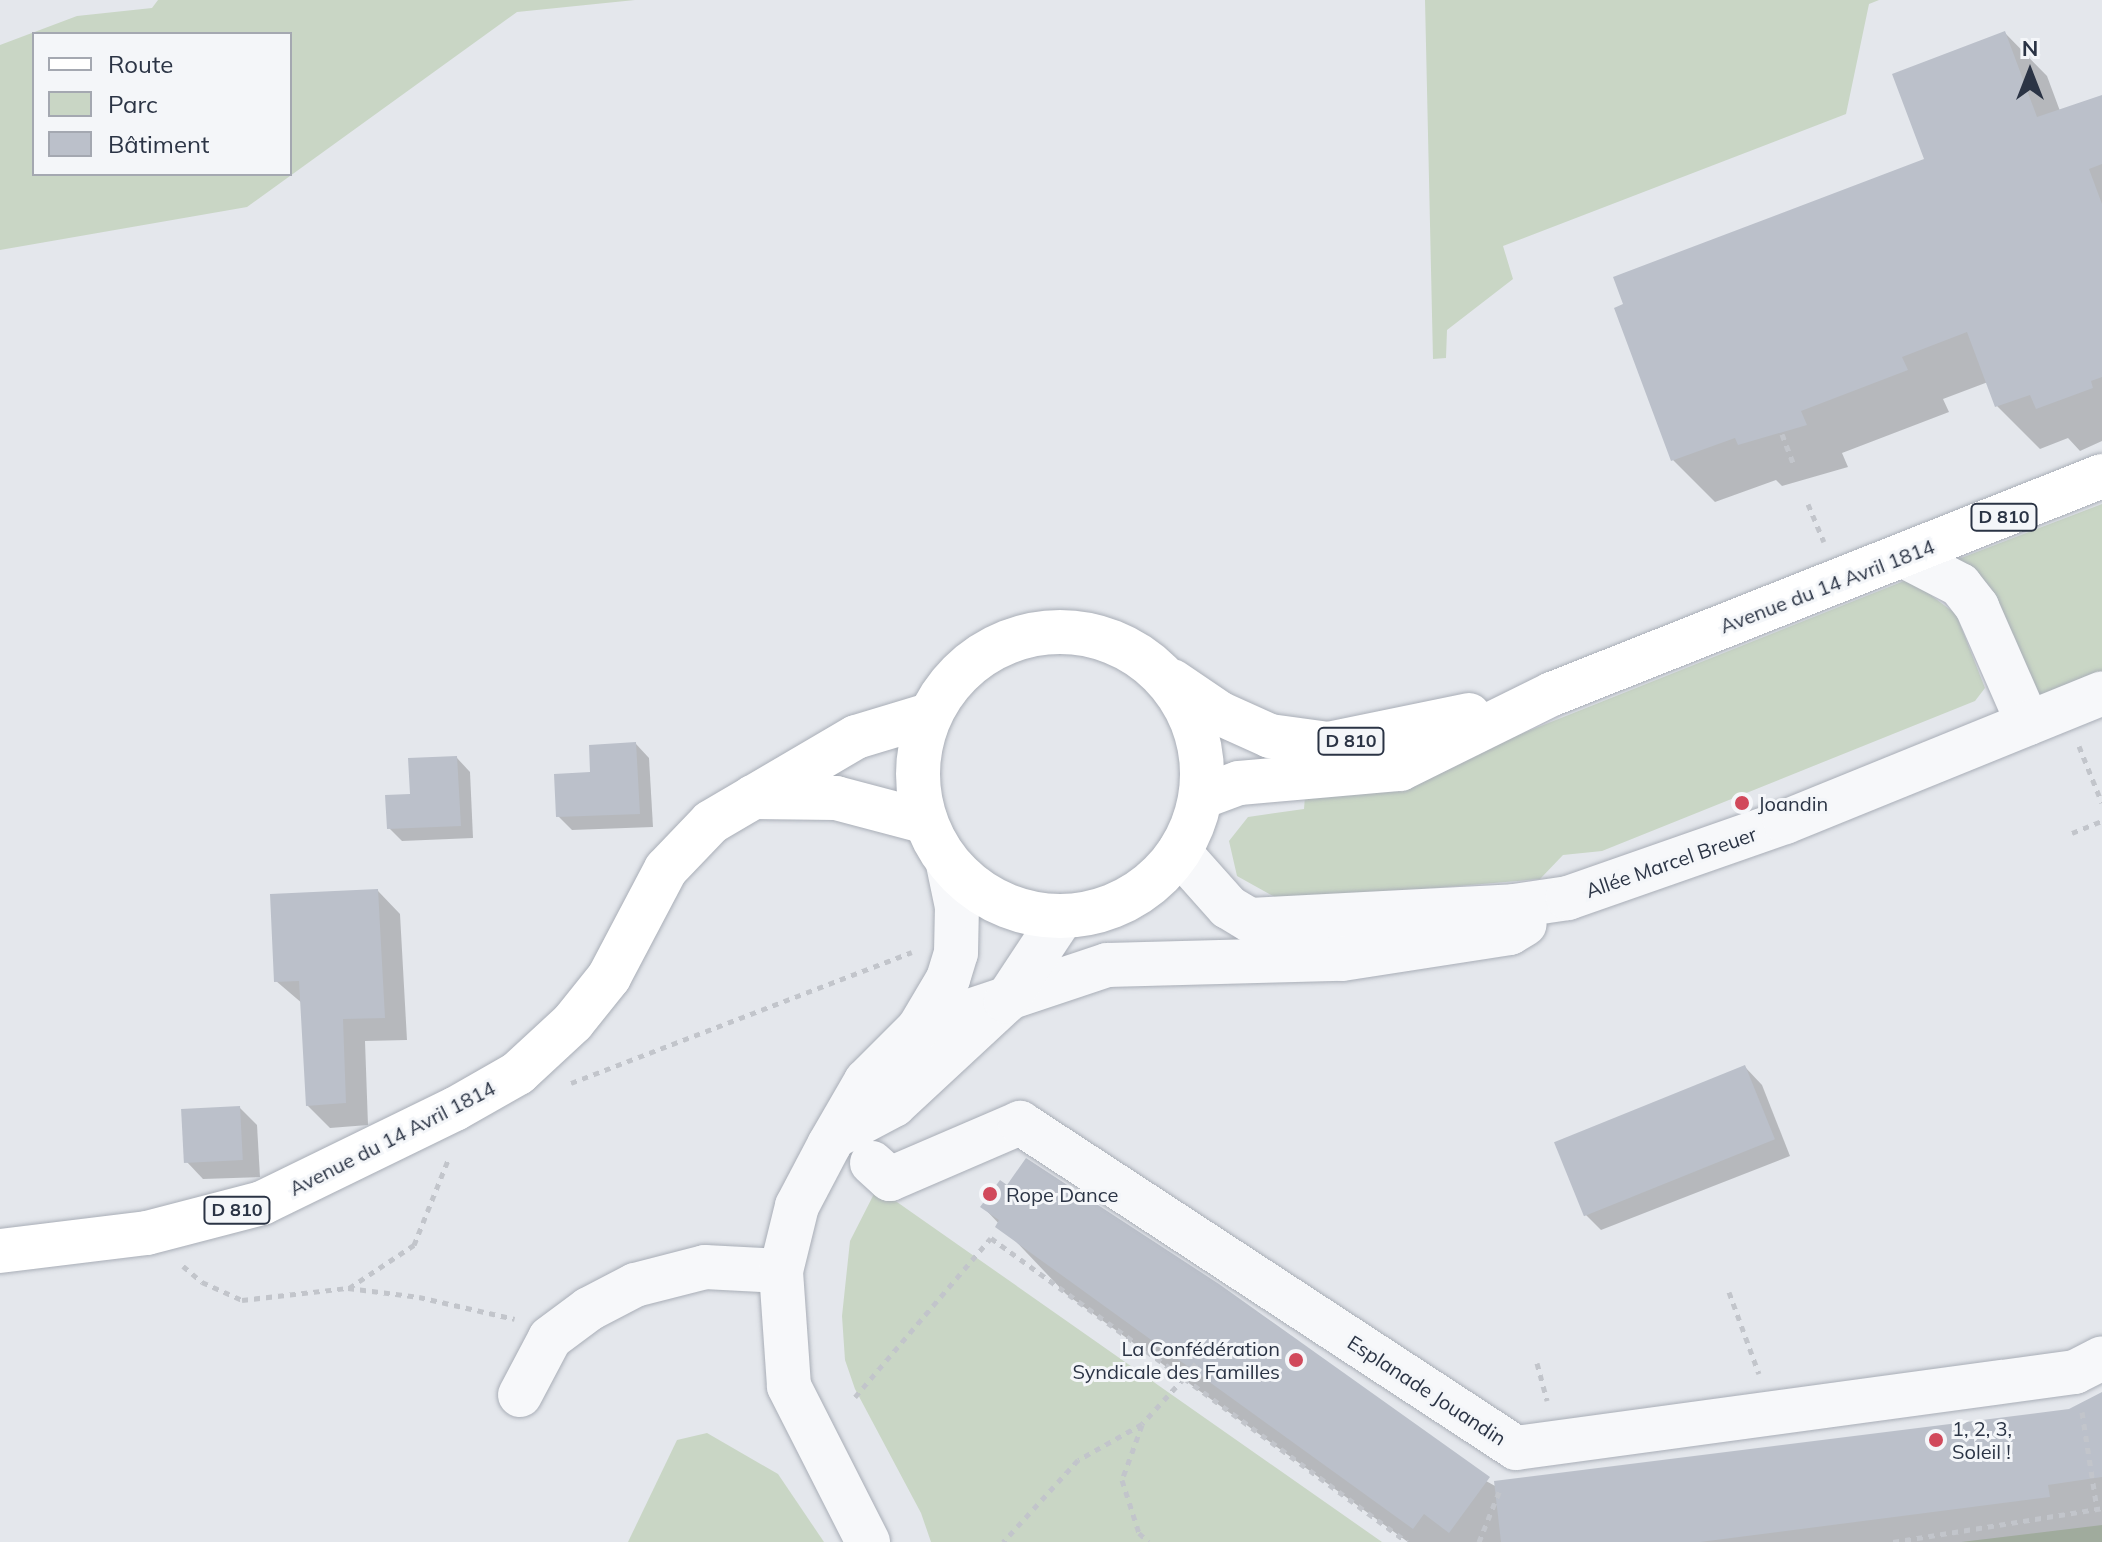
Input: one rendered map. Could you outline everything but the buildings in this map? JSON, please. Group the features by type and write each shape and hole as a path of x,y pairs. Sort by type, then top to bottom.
{"main road":[{"name":"Avenue du 14 Avril 1814","path":"1201,797 1239,783 1400,769 1552,694 1906,557 2102,476"},
{"path":"1054,631 1106,640 1130,650 1162,674 1188,710 1201,752 1201,797 1179,852 1154,881 1122,902 1061,918 1010,908 976,890 948,864 923,821 917,758 929,715 950,681 975,657 1015,639 1054,631"},
{"name":"Avenue du 14 Avril 1814","path":"1162,674 1219,713 1270,736 1328,744 1386,736 1552,694"},
{"name":"Avenue du 14 Avril 1814","path":"0,1251 147,1233 262,1203 455,1109 518,1073 573,1022 609,977 666,869 711,822 856,737 929,715"},
{"path":"750,797 836,798 923,821"}],"street":[{"path":"1906,557 1960,585 2064,708"},
{"name":"Allée Marcel Breuer","path":"1179,852 1228,907 1250,920 1514,906 1568,898 1785,822 2064,708"},
{"path":"868,1542 789,1386 781,1271 797,1206 866,1081 919,1028 948,979 956,953 957,907 948,864"},
{"path":"919,1028 1107,965 1342,959 1510,933 1568,898"},
{"path":"839,1134 894,1105 1006,1001 1061,918"},
{"name":"Esplanade Jouandin","path":"872,1163 890,1179 1020,1123 1516,1448 2089,1365"},
{"path":"520,1395 550,1338 589,1309 635,1285 705,1267 781,1271"}],"path":[{"path":"1782,434 1794,466"},
{"path":"1808,504 1828,551"},
{"path":"2064,708 2102,803"},
{"path":"2072,833 2102,821"},
{"path":"568,1084 922,948 956,953"},
{"path":"348,1288 414,1245 465,1118 455,1109"},
{"path":"147,1233 202,1282 242,1300 348,1288 419,1297 518,1320 524,1327"},
{"path":"855,1397 991,1238 1407,1542"},
{"path":"1729,1292 1774,1413"},
{"path":"1003,1542 1078,1460 1142,1424 1203,1354"},
{"path":"1893,1542 1923,1540 2099,1509 2089,1365"},
{"path":"1142,1424 1122,1480 1139,1533 1149,1542"},
{"path":"1479,1542 1516,1448"}],"green space":[{"path":"158,0 635,0 517,12 292,174 292,32 35,32 77,16 152,8"},
{"path":"1425,0 1879,0 1869,4 1846,114 1503,246 1513,279 1447,330 1446,358 1433,359"},
{"path":"32,33 32,176 290,176 247,207 0,250 0,45"},
{"path":"2102,504 2102,674 2035,697 1956,560"},
{"path":"1909,579 1956,614 1985,688 1975,701 1602,851 1563,855 1540,879 1282,901 1237,876 1229,841 1248,817 1304,809 1305,796 1393,785"},
{"path":"877,1188 1382,1542 931,1542 921,1513 855,1389 845,1360 842,1316 850,1241"},
{"path":"707,1433 778,1474 824,1542 628,1542 677,1440"},
{"path":"2102,1525 2102,1542 1961,1542"}],"place":[{"name":"Joandin","path":"1742,803"},
{"name":"Rope Dance","path":"990,1194"},
{"name":"La Confédération Syndicale des Familles","path":"1296,1360"},
{"name":"1, 2, 3, Soleil !","path":"1936,1440"}]}
